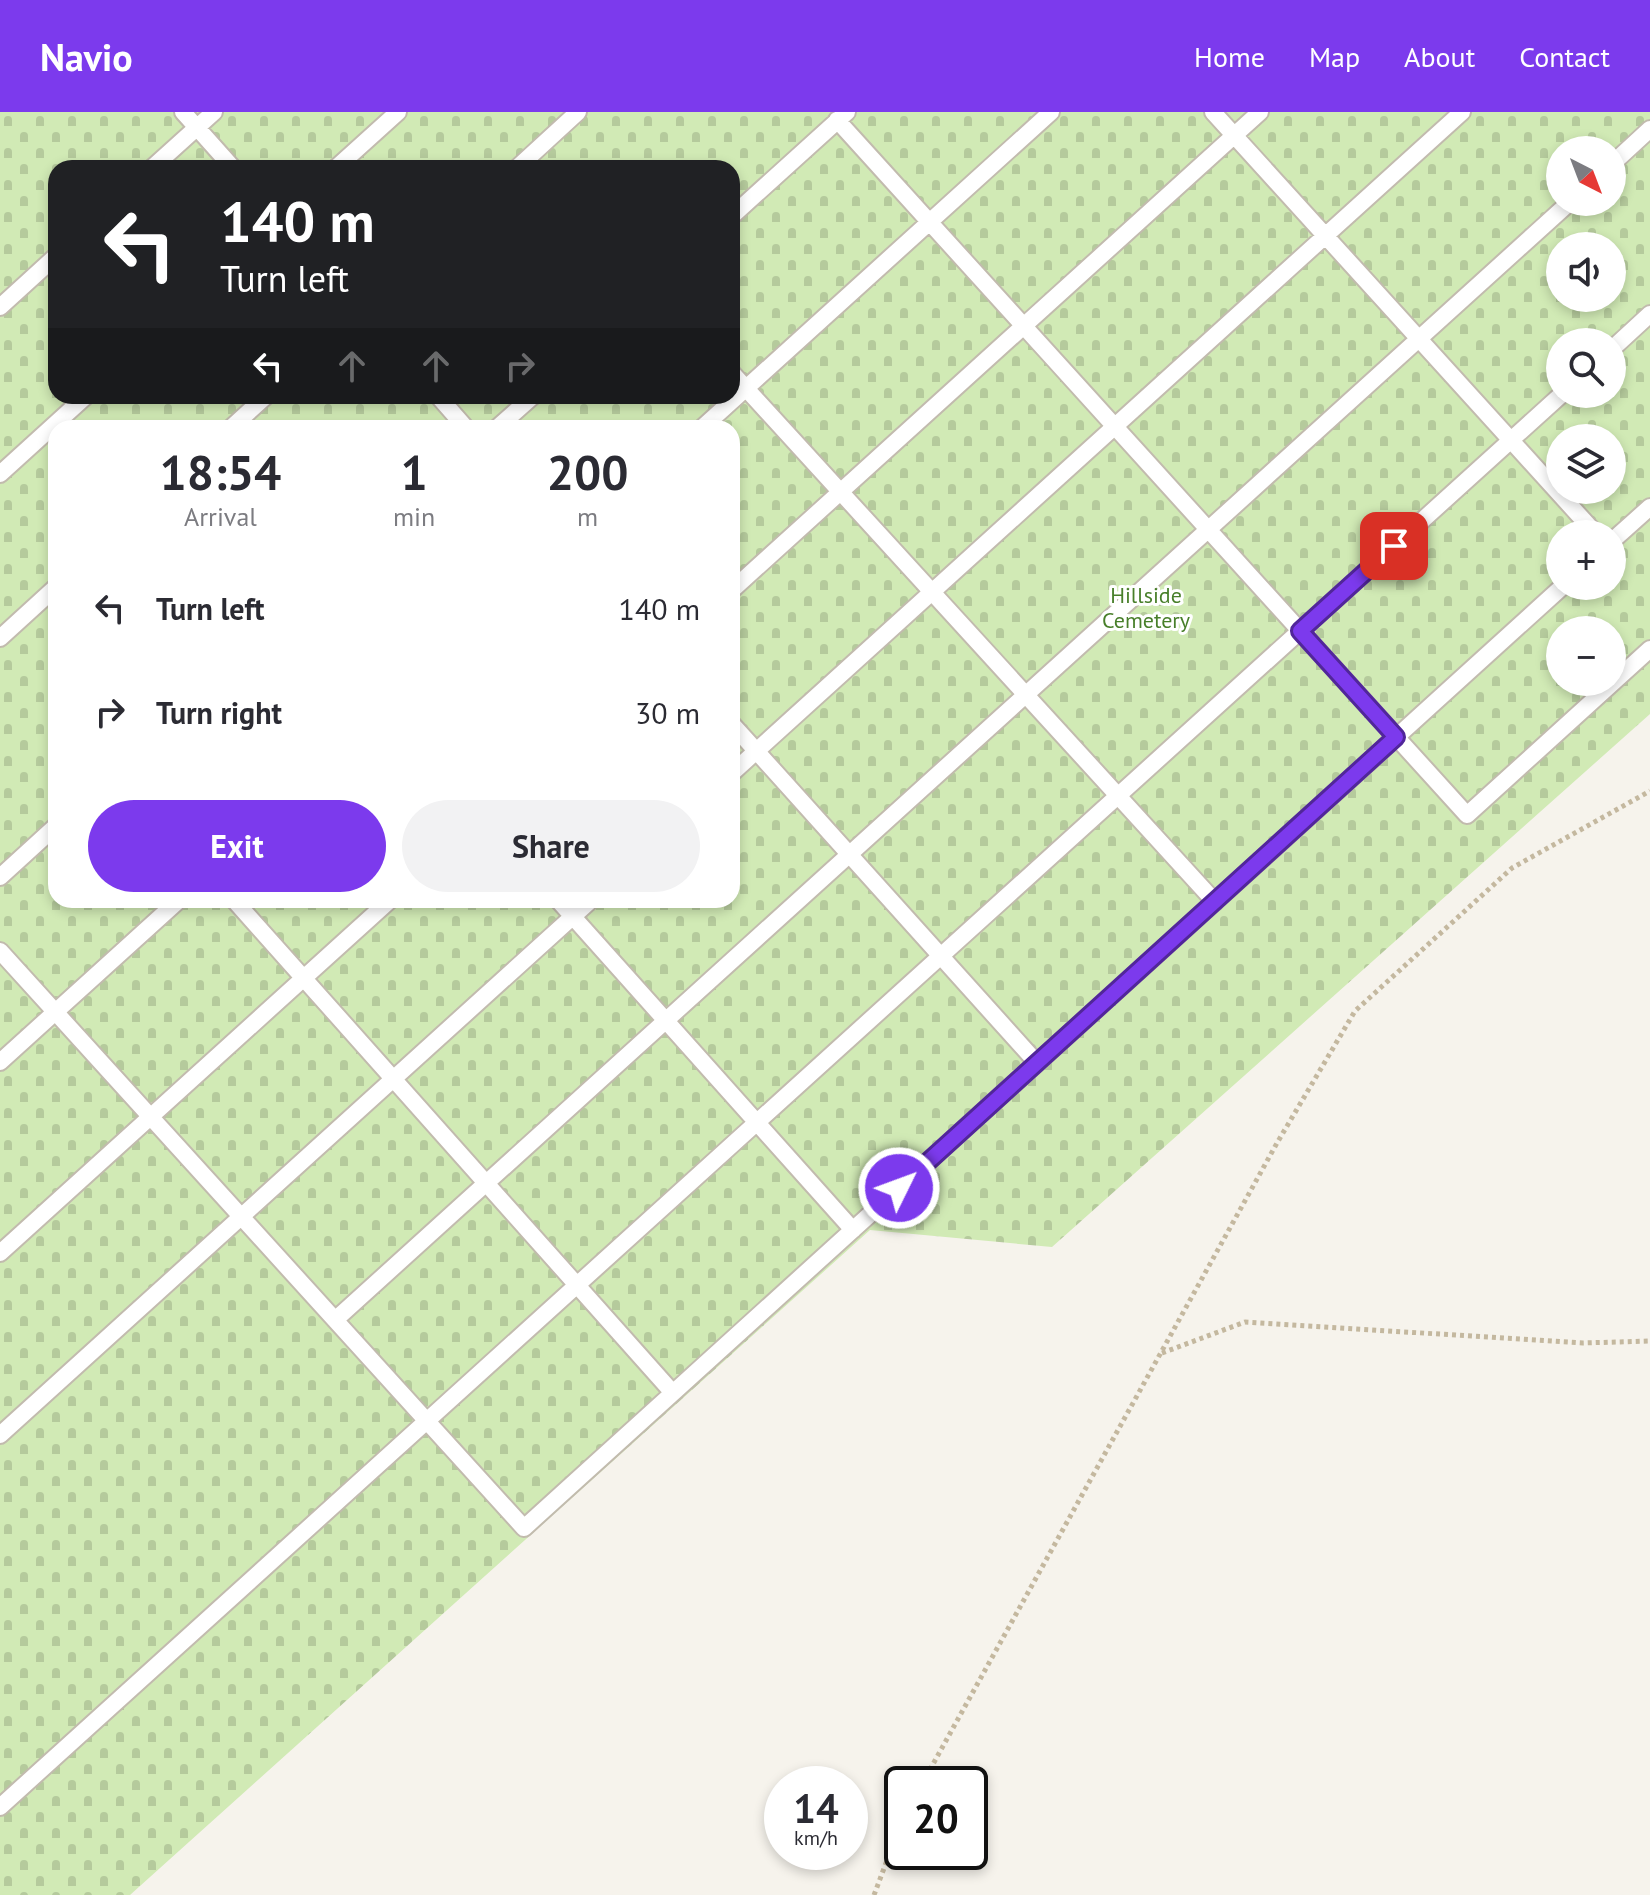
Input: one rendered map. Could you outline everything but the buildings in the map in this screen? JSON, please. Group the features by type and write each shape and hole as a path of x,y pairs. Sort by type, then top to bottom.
{"lane":[{"path":"183,112 226,160"},
{"path":"161,160 214,112"},
{"path":"345,160 398,112"},
{"path":"526,160 578,112"},
{"path":"740,393 1051,112"},
{"path":"1213,112 1583,520"},
{"path":"740,583 1260,112"},
{"path":"740,766 1462,112"},
{"path":"740,209 842,116 930,222 1467,815 1650,649"},
{"path":"1626,151 1650,129"},
{"path":"335,1320 1555,216"},
{"path":"0,307 48,263"},
{"path":"1626,336 1650,314"},
{"path":"740,382 1215,902"},
{"path":"60,420 77,404"},
{"path":"240,420 257,404"},
{"path":"445,404 459,420"},
{"path":"506,420 524,404"},
{"path":"711,420 728,404"},
{"path":"0,1807 1546,408"},
{"path":"0,474 48,430"},
{"path":"1626,528 1650,507"},
{"path":"0,638 48,594"},
{"path":"0,951 524,1528 1548,600"},
{"path":"740,733 1037,1063"},
{"path":"0,877 48,833"},
{"path":"0,1062 170,908"},
{"path":"241,908 673,1393"},
{"path":"0,1253 381,908"},
{"path":"566,908 853,1230"},
{"path":"0,1435 582,908"}],"path":[{"path":"932,1766 1277,1143 1355,1011 1512,868 1650,791"},
{"path":"1162,1353 1245,1322 1583,1343 1650,1341"},
{"path":"874,1895 884,1868"}],"green space":[{"name":"Hillside Cemetery","path":"0,112 1650,112 1650,714 1052,1247 870,1230 130,1895 0,1895"}],"route":[{"path":"899,1188 1396,737 1300,631 1394,546"}]}
